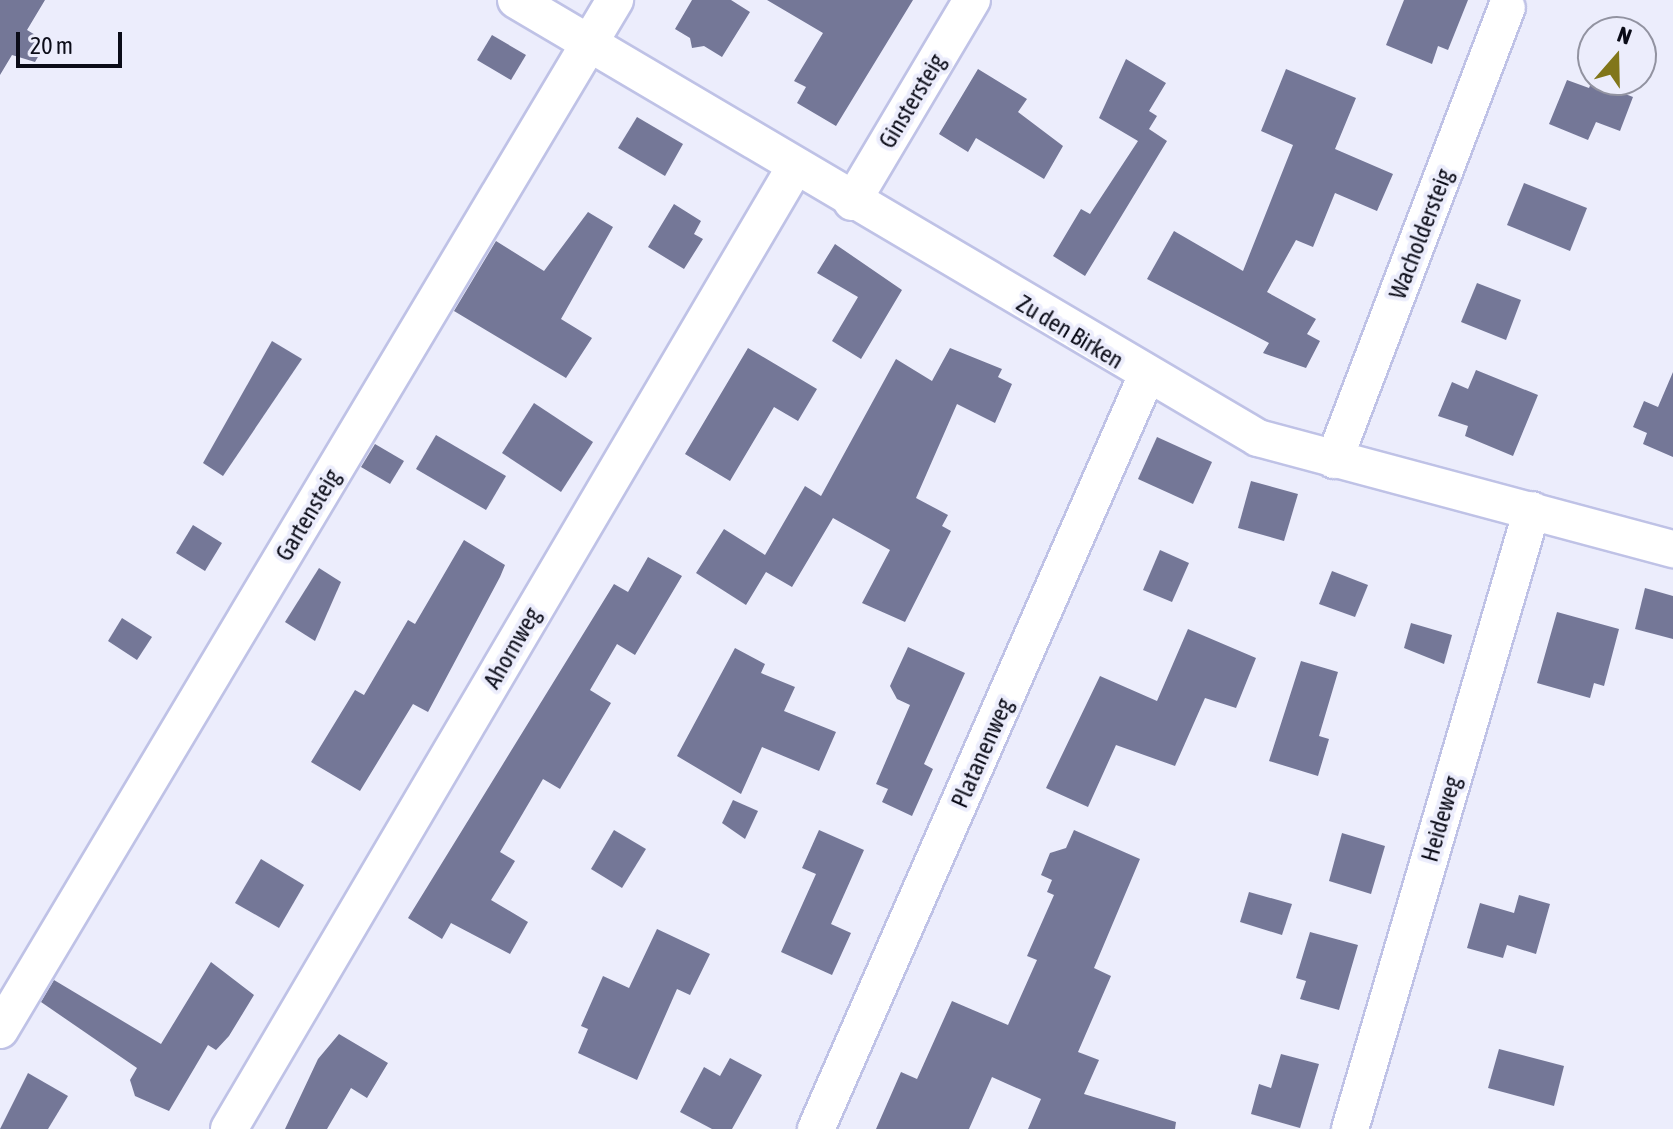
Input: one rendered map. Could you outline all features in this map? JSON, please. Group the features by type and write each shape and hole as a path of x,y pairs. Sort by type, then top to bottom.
{"street":[{"name":"Zu den Birken","path":"516,0 1146,377 1258,438 1673,549"},
{"name":"Gartensteig","path":"0,1030 615,0"},
{"name":"Ginstersteig","path":"852,202 972,0"},
{"name":"Wacholdersteig","path":"1334,460 1507,8"},
{"name":"Ahornweg","path":"229,1129 795,167"},
{"name":"Platanenweg","path":"816,1129 1146,377"},
{"name":"Heideweg","path":"1350,1129 1532,510"}],"building":[{"path":"0,0 45,0 27,30 42,39 42,50 35,62 12,55 0,75"},
{"path":"692,0 731,0 750,12 722,57 704,46 692,48 690,38 675,29"},
{"path":"767,0 913,0 836,126 797,103 806,87 794,81 823,33"},
{"path":"1404,0 1468,0 1448,50 1438,46 1432,64 1386,45"},
{"path":"492,35 526,55 511,80 477,60"},
{"path":"1126,59 1166,83 1149,111 1157,116 1149,129 1167,141 1085,276 1053,256 1081,209 1090,214 1138,141 1099,118"},
{"path":"978,69 1027,99 1018,112 1063,146 1044,179 976,138 968,152 939,134"},
{"path":"1286,69 1356,98 1335,149 1393,174 1377,211 1335,193 1313,247 1296,240 1267,292 1316,319 1307,334 1320,341 1306,368 1263,353 1269,343 1147,279 1174,231 1243,271 1293,145 1261,131"},
{"path":"1567,80 1577,84 1577,96 1633,97 1620,131 1596,122 1588,140 1549,124"},
{"path":"637,117 683,144 665,176 618,148"},
{"path":"1524,183 1587,208 1570,251 1507,225"},
{"path":"674,204 701,221 694,234 703,239 684,269 648,247"},
{"path":"588,212 613,227 561,319 592,338 566,378 454,311 496,241 544,271"},
{"path":"835,244 902,290 861,359 832,341 858,297 817,273"},
{"path":"1477,283 1521,300 1506,340 1461,322"},
{"path":"272,341 302,359 223,476 203,463"},
{"path":"748,348 817,389 798,421 774,407 730,481 685,454"},
{"path":"950,348 1002,369 998,377 1012,384 995,423 957,404 916,498 948,515 942,526 951,531 905,622 862,603 890,550 833,518 792,587 766,572 746,605 696,573 724,529 765,555 805,486 821,496 896,359 932,381"},
{"path":"1476,370 1538,395 1513,456 1465,436 1468,426 1438,416 1452,382 1468,389"},
{"path":"1673,372 1673,457 1643,444 1647,433 1633,427 1644,401 1658,407"},
{"path":"534,403 593,442 561,492 502,453"},
{"path":"436,435 506,476 486,510 416,469"},
{"path":"1157,437 1212,462 1193,504 1138,479"},
{"path":"375,444 404,461 390,484 361,467"},
{"path":"1251,481 1298,494 1284,541 1238,528"},
{"path":"193,525 222,543 205,571 176,553"},
{"path":"464,540 505,565 428,712 413,704 360,791 311,762 355,690 364,695 408,620 415,624"},
{"path":"1160,550 1189,563 1172,602 1143,590"},
{"path":"648,557 682,576 635,655 617,644 590,690 611,703 560,789 543,779 500,852 515,861 491,900 528,922 510,954 451,923 442,939 408,918 614,584 628,592"},
{"path":"319,568 341,582 315,641 285,622"},
{"path":"1332,571 1368,585 1355,617 1319,604"},
{"path":"1645,588 1673,596 1673,639 1635,629"},
{"path":"1557,612 1619,629 1604,686 1594,683 1590,698 1537,683"},
{"path":"122,618 152,637 137,660 108,641"},
{"path":"1411,623 1452,635 1444,664 1404,648"},
{"path":"1188,629 1256,658 1236,708 1205,698 1175,766 1116,745 1088,807 1046,788 1100,676 1157,701"},
{"path":"908,647 965,673 924,764 933,769 912,816 882,802 888,789 876,784 910,705 897,699 890,686"},
{"path":"735,648 765,664 761,673 795,687 784,711 836,732 819,771 762,747 741,794 677,756"},
{"path":"1301,661 1338,672 1319,736 1329,739 1318,776 1269,761"},
{"path":"733,800 758,811 745,839 722,823"},
{"path":"614,830 646,849 622,888 591,869"},
{"path":"819,830 864,850 831,924 851,933 832,975 781,952 816,874 802,868"},
{"path":"1074,830 1140,859 1094,968 1111,976 1078,1052 1099,1060 1084,1094 1176,1122 1175,1129 1028,1129 1041,1099 992,1077 969,1129 876,1129 901,1072 917,1079 952,1001 1008,1025 1037,960 1027,956 1054,895 1047,892 1052,880 1041,875 1050,853 1066,848"},
{"path":"1342,833 1385,846 1371,894 1329,881"},
{"path":"261,859 304,885 279,928 235,903"},
{"path":"1249,892 1292,904 1282,935 1240,922"},
{"path":"1519,895 1550,904 1536,954 1507,945 1503,958 1467,948 1480,903 1514,913"},
{"path":"657,929 710,954 690,995 677,989 637,1080 578,1053 588,1029 581,1026 603,976 629,988"},
{"path":"1310,932 1358,945 1339,1010 1300,999 1306,981 1296,978"},
{"path":"211,962 254,995 229,1036 216,1050 208,1045 169,1111 135,1096 130,1080 137,1068 41,1002 54,980 161,1044"},
{"path":"339,1034 388,1063 367,1098 351,1088 327,1129 285,1129 318,1059"},
{"path":"1499,1049 1564,1066 1554,1106 1488,1088"},
{"path":"1281,1054 1319,1064 1300,1128 1251,1114 1259,1084 1271,1088"},
{"path":"730,1058 762,1075 732,1129 712,1129 680,1112 704,1067 720,1076"},
{"path":"28,1073 68,1096 48,1129 0,1129"}]}
